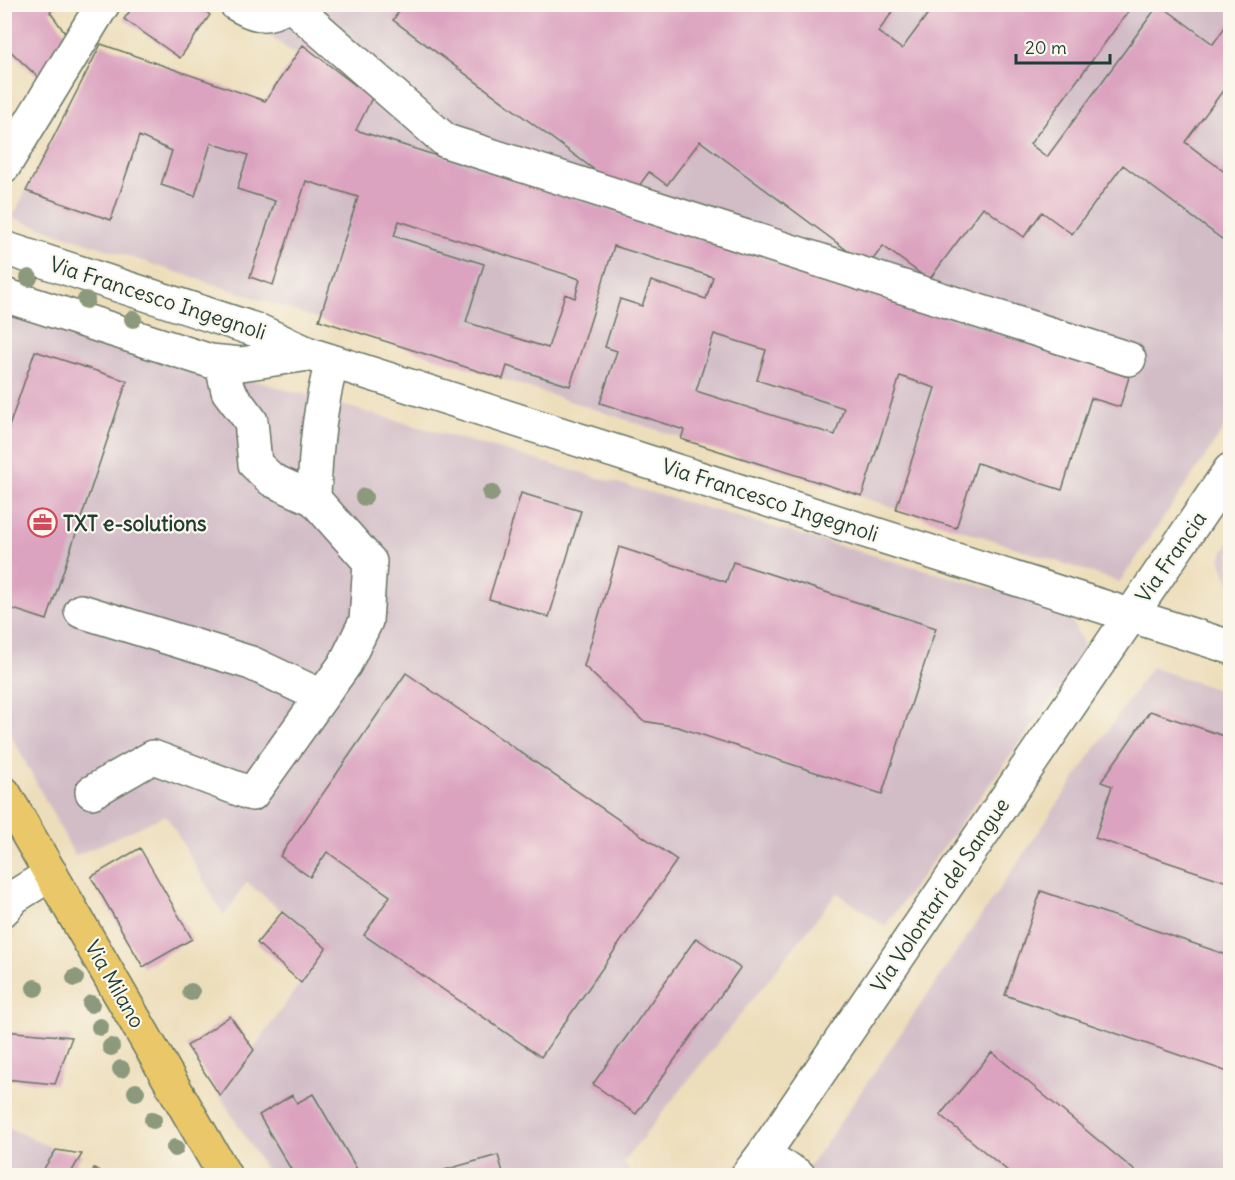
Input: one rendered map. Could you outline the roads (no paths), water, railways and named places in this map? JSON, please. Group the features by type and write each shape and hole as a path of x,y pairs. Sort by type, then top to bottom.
{"main road":[{"name":"Via Milano","path":"4,793 225,1176"}],"street":[{"path":"4,166 103,4"},
{"path":"236,4 254,15 273,14 290,4 446,141 1129,359"},
{"name":"Via Francesco Ingegnoli","path":"4,248 259,331 321,358 1230,647"},
{"name":"Via Francesco Ingegnoli","path":"4,295 221,362 242,364 321,358"},
{"path":"314,499 316,445 324,391 321,358"},
{"path":"92,792 153,757 252,794 345,664 366,621 370,562 314,499 272,480 255,464 251,421 228,391 221,362"},
{"name":"Via Francia","path":"1131,614 1230,470"},
{"path":"81,611 251,663 321,696"},
{"name":"Via Volontari del Sangue","path":"755,1165 1131,614"},
{"path":"4,909 14,897 51,874"},
{"path":"755,1165 799,1176"}],"place":[{"name":"TXT e-solutions","path":"42,523"}]}
